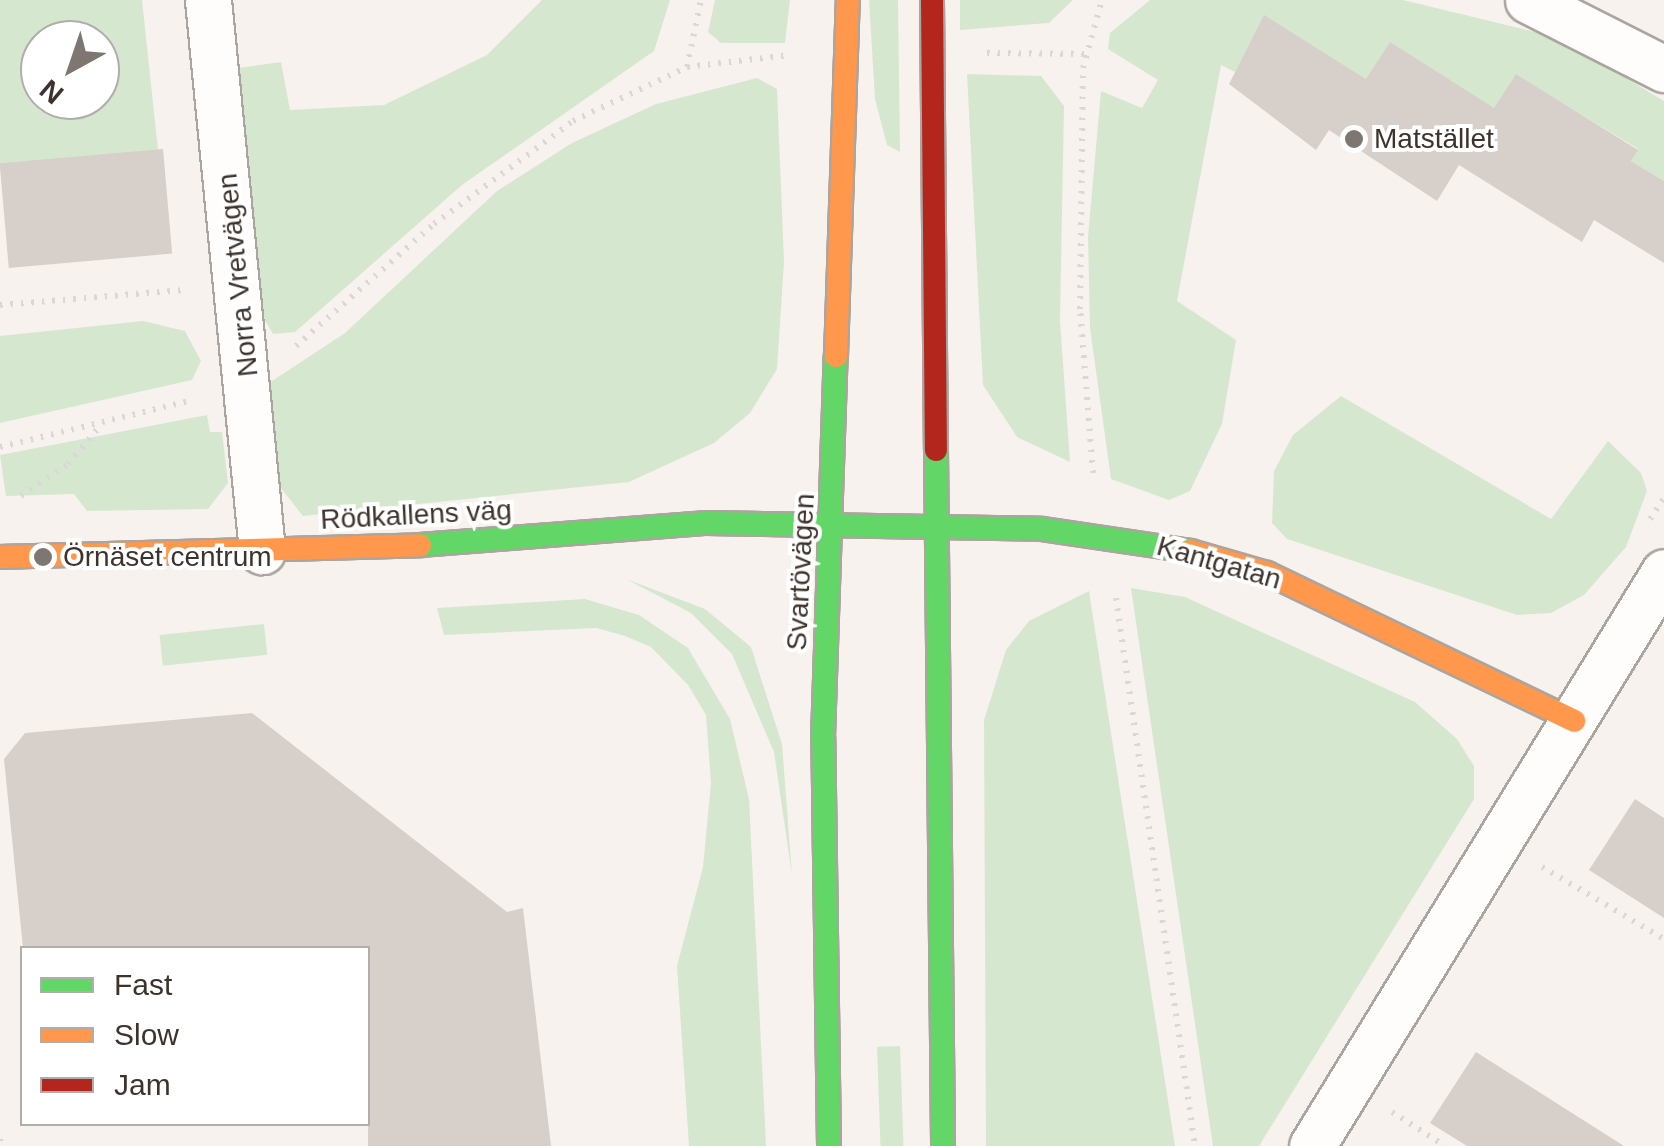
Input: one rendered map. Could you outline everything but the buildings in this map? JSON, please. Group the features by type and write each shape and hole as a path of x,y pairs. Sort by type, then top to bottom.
{"main road":[{"name":"Svartövägen","path":"829,1146 822,738 833,525 848,0"},
{"path":"932,0 943,1146"},
{"name":"Rödkallens väg","path":"0,558 262,551 707,524 833,525"},
{"name":"Kantgatan","path":"833,525 1042,528 1177,546 1267,573 1574,721"}],"street":[{"name":"Norra Vretvägen","path":"208,0 248,377 262,551"},
{"path":"1528,0 1664,69"},
{"path":"1312,1146 1664,572"}],"path":[{"path":"688,67 700,0"},
{"path":"1093,474 1080,309 1086,54 1102,0"},
{"path":"978,53 1086,54"},
{"path":"0,447 214,395 311,334 509,164 573,121 688,67 796,54"},
{"path":"0,306 206,288"},
{"path":"10,503 68,464 102,424"},
{"path":"1650,520 1664,498"},
{"path":"1114,585 1194,1146"},
{"path":"1528,858 1664,940"},
{"path":"1375,1101 1445,1146"}],"green space":[{"path":"0,0 142,0 158,150 0,165"},
{"path":"542,0 670,0 654,51 462,185 295,332 273,334 263,317 239,68 281,62 290,110 384,105 487,55"},
{"path":"715,0 790,0 785,43 721,43 708,32"},
{"path":"869,0 898,0 900,152 887,145 875,99"},
{"path":"960,0 1073,0 1049,23 960,30"},
{"path":"1150,0 1403,0 1560,38 1664,101 1664,181 1631,161 1638,149 1516,75 1494,109 1366,79 1264,16 1235,72 1221,65 1177,301 1236,340 1222,424 1190,491 1169,500 1111,479 1090,328 1088,237 1101,91 1142,108 1158,80 1108,49 1110,33"},
{"path":"967,74 1041,76 1064,106 1060,321 1070,462 1017,437 983,385"},
{"path":"757,78 777,89 784,262 777,369 750,413 714,443 629,482 303,516 280,487 269,383 345,333 497,191 572,143 656,104"},
{"path":"143,321 185,331 201,361 192,380 0,423 0,336"},
{"path":"1341,396 1551,519 1608,441 1641,473 1647,491 1626,547 1584,595 1551,613 1517,615 1287,539 1272,523 1274,471 1293,435"},
{"path":"207,415 210,432 222,432 228,483 208,509 87,511 74,494 6,496 0,455"},
{"path":"626,579 705,609 751,647 782,744 792,875 774,752 732,654 691,613"},
{"path":"1131,588 1185,597 1415,702 1457,739 1474,766 1474,799 1259,1146 1213,1146"},
{"path":"1089,591 1175,1146 986,1146 984,720 1006,650 1029,621"},
{"path":"585,599 639,615 688,648 730,719 749,799 766,1146 689,1146 677,966 703,867 711,783 706,715 688,685 651,647 625,636 596,628 444,635 437,608"},
{"path":"264,624 267,655 163,666 160,635"},
{"path":"900,1046 903,1146 880,1146 877,1047"}],"traffic: fast":[{"path":"829,1146 823,738 836,356"},
{"path":"936,450 943,1146"},
{"path":"420,545 707,523 1042,529 1191,551"}],"traffic: slow":[{"path":"836,356 848,0"},
{"path":"0,557 420,545"},
{"path":"1191,551 1267,573 1574,721"}],"traffic: jam":[{"path":"932,0 936,450"}],"place":[{"name":"Matstället","path":"1354,139"},
{"name":"Örnäset centrum","path":"43,557"}]}
